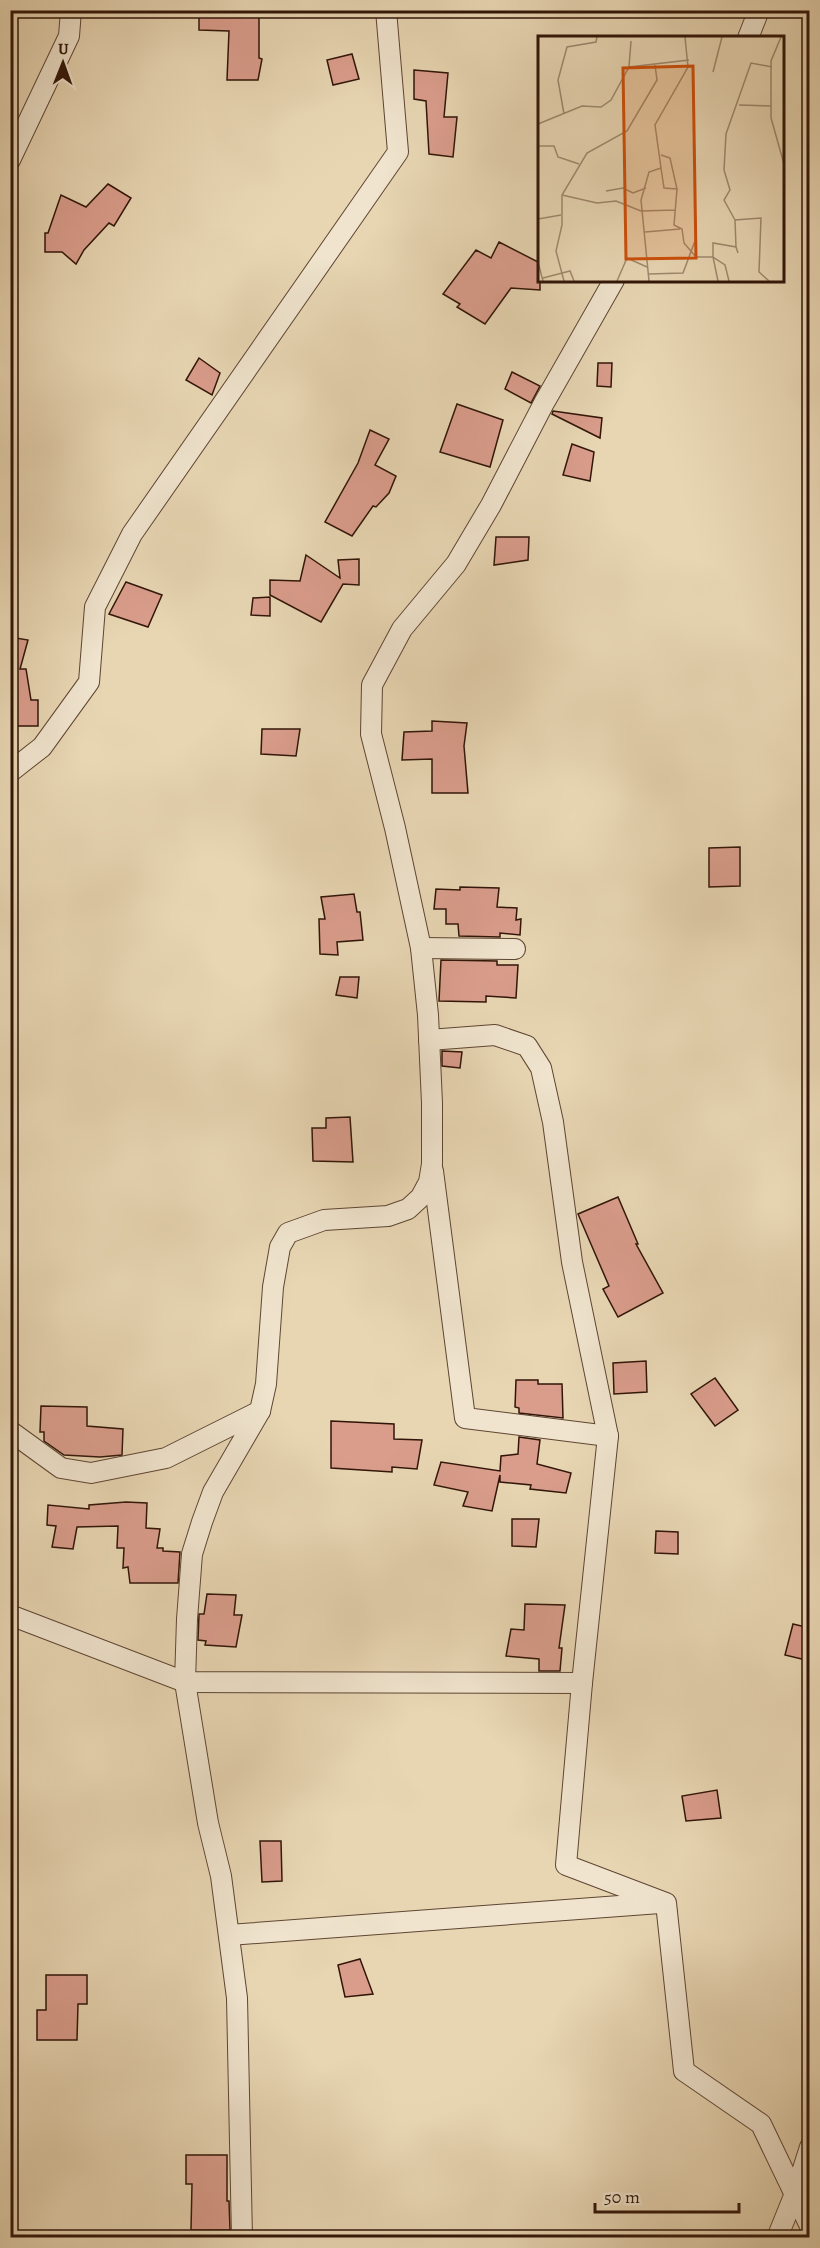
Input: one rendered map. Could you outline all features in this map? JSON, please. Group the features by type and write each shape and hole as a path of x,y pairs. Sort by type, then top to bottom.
{"street":[{"path":"10,160 69,36 71,10"},
{"path":"10,772 42,747 89,682 95,607 132,534 398,152 386,10"},
{"path":"749,36 759,10"},
{"path":"608,1436 465,1418 432,1164 429,1040 421,948 395,828 371,734 372,685 402,629 456,564 491,505 544,403 614,282"},
{"path":"421,948 515,949"},
{"path":"429,1040 495,1035 527,1047 541,1068 553,1122 572,1262 608,1436 582,1683 566,1865 666,1903"},
{"path":"242,2238 237,1998 221,1876 206,1813 185,1682 192,1554 213,1492 260,1411 266,1384 273,1287 280,1247 288,1233 324,1220 388,1215 408,1209 421,1197 429,1182 432,1164"},
{"path":"10,1431 61,1468 91,1473 166,1458 260,1411"},
{"path":"10,1615 185,1682 582,1683"},
{"path":"228,1935 666,1903"},
{"path":"666,1903 684,2071 761,2124 810,2226"},
{"path":"777,2238 795,2195 810,2146"}],"building":[{"path":"199,10 259,11 259,58 262,59 258,80 227,80 229,31 199,30"},
{"path":"352,54 359,79 333,85 327,60"},
{"path":"414,70 448,73 444,117 457,117 453,157 429,154 426,101 414,99"},
{"path":"108,184 131,198 114,226 109,223 84,250 76,264 62,252 45,252 45,233 48,233 61,195 86,207"},
{"path":"499,242 538,262 540,290 511,288 485,324 457,307 460,304 443,294 476,250 491,258"},
{"path":"199,358 220,373 212,395 186,380"},
{"path":"598,363 612,363 611,387 597,386"},
{"path":"512,372 540,386 531,403 505,389"},
{"path":"457,404 503,420 490,467 440,452"},
{"path":"553,411 602,418 600,438 552,414"},
{"path":"370,430 389,439 375,465 396,476 389,493 376,507 373,506 352,536 325,522 358,463"},
{"path":"572,444 594,452 590,481 563,475"},
{"path":"496,537 529,537 528,560 494,565"},
{"path":"306,555 340,578 338,560 359,559 359,585 343,584 321,622 270,595 270,580 300,581"},
{"path":"126,582 162,595 148,627 109,614"},
{"path":"270,597 270,616 251,615 253,598"},
{"path":"10,637 28,640 20,669 26,669 31,700 38,700 38,726 10,726"},
{"path":"432,721 467,723 464,746 468,793 432,793 432,759 402,760 404,732 432,731"},
{"path":"262,729 300,729 296,756 261,754"},
{"path":"740,847 740,886 709,887 709,848"},
{"path":"460,887 499,888 497,907 517,908 516,920 521,919 520,935 500,933 500,937 459,936 458,924 446,924 446,909 434,909 436,889 460,890"},
{"path":"354,894 357,912 360,912 363,940 337,942 338,955 320,954 319,919 325,919 321,897"},
{"path":"441,960 497,961 497,965 518,965 516,998 486,996 486,1002 439,1001"},
{"path":"340,977 359,977 357,998 336,995"},
{"path":"442,1051 462,1052 460,1068 442,1066"},
{"path":"350,1117 353,1162 313,1161 312,1128 326,1128 326,1118"},
{"path":"618,1197 638,1244 636,1244 663,1293 618,1317 603,1289 609,1286 578,1214"},
{"path":"646,1361 647,1392 614,1394 613,1363"},
{"path":"715,1378 738,1410 715,1426 691,1394"},
{"path":"516,1380 538,1380 538,1384 562,1384 563,1418 519,1413 519,1408 515,1407"},
{"path":"41,1406 87,1407 87,1426 123,1429 122,1455 100,1457 64,1455 44,1441 44,1432 40,1432"},
{"path":"331,1421 394,1424 394,1439 422,1440 417,1469 392,1467 392,1472 331,1468"},
{"path":"519,1437 540,1440 537,1464 571,1473 566,1493 530,1489 531,1485 500,1482 500,1475 492,1511 463,1506 468,1492 434,1485 441,1462 500,1471 501,1456 518,1454"},
{"path":"147,1503 146,1528 160,1529 157,1548 163,1548 163,1551 180,1552 178,1583 130,1583 128,1567 123,1568 124,1548 117,1548 118,1526 77,1527 73,1549 52,1547 56,1526 47,1525 48,1505 89,1509 89,1505"},
{"path":"512,1519 539,1519 536,1547 512,1546"},
{"path":"656,1531 678,1532 678,1554 655,1553"},
{"path":"207,1594 236,1595 234,1615 242,1615 236,1647 205,1645 206,1641 198,1640 199,1614 204,1614"},
{"path":"525,1604 565,1605 559,1648 562,1648 560,1671 539,1671 539,1659 506,1656 511,1629 524,1630"},
{"path":"793,1624 810,1628 810,1661 785,1655"},
{"path":"717,1790 721,1818 686,1821 682,1796"},
{"path":"260,1841 281,1841 282,1881 262,1882"},
{"path":"360,1959 373,1994 345,1997 338,1965"},
{"path":"46,1975 87,1975 87,2004 78,2004 77,2040 37,2040 37,2010 46,2010"},
{"path":"186,2155 227,2155 227,2201 229,2201 230,2230 191,2230 192,2184 186,2184"}]}
